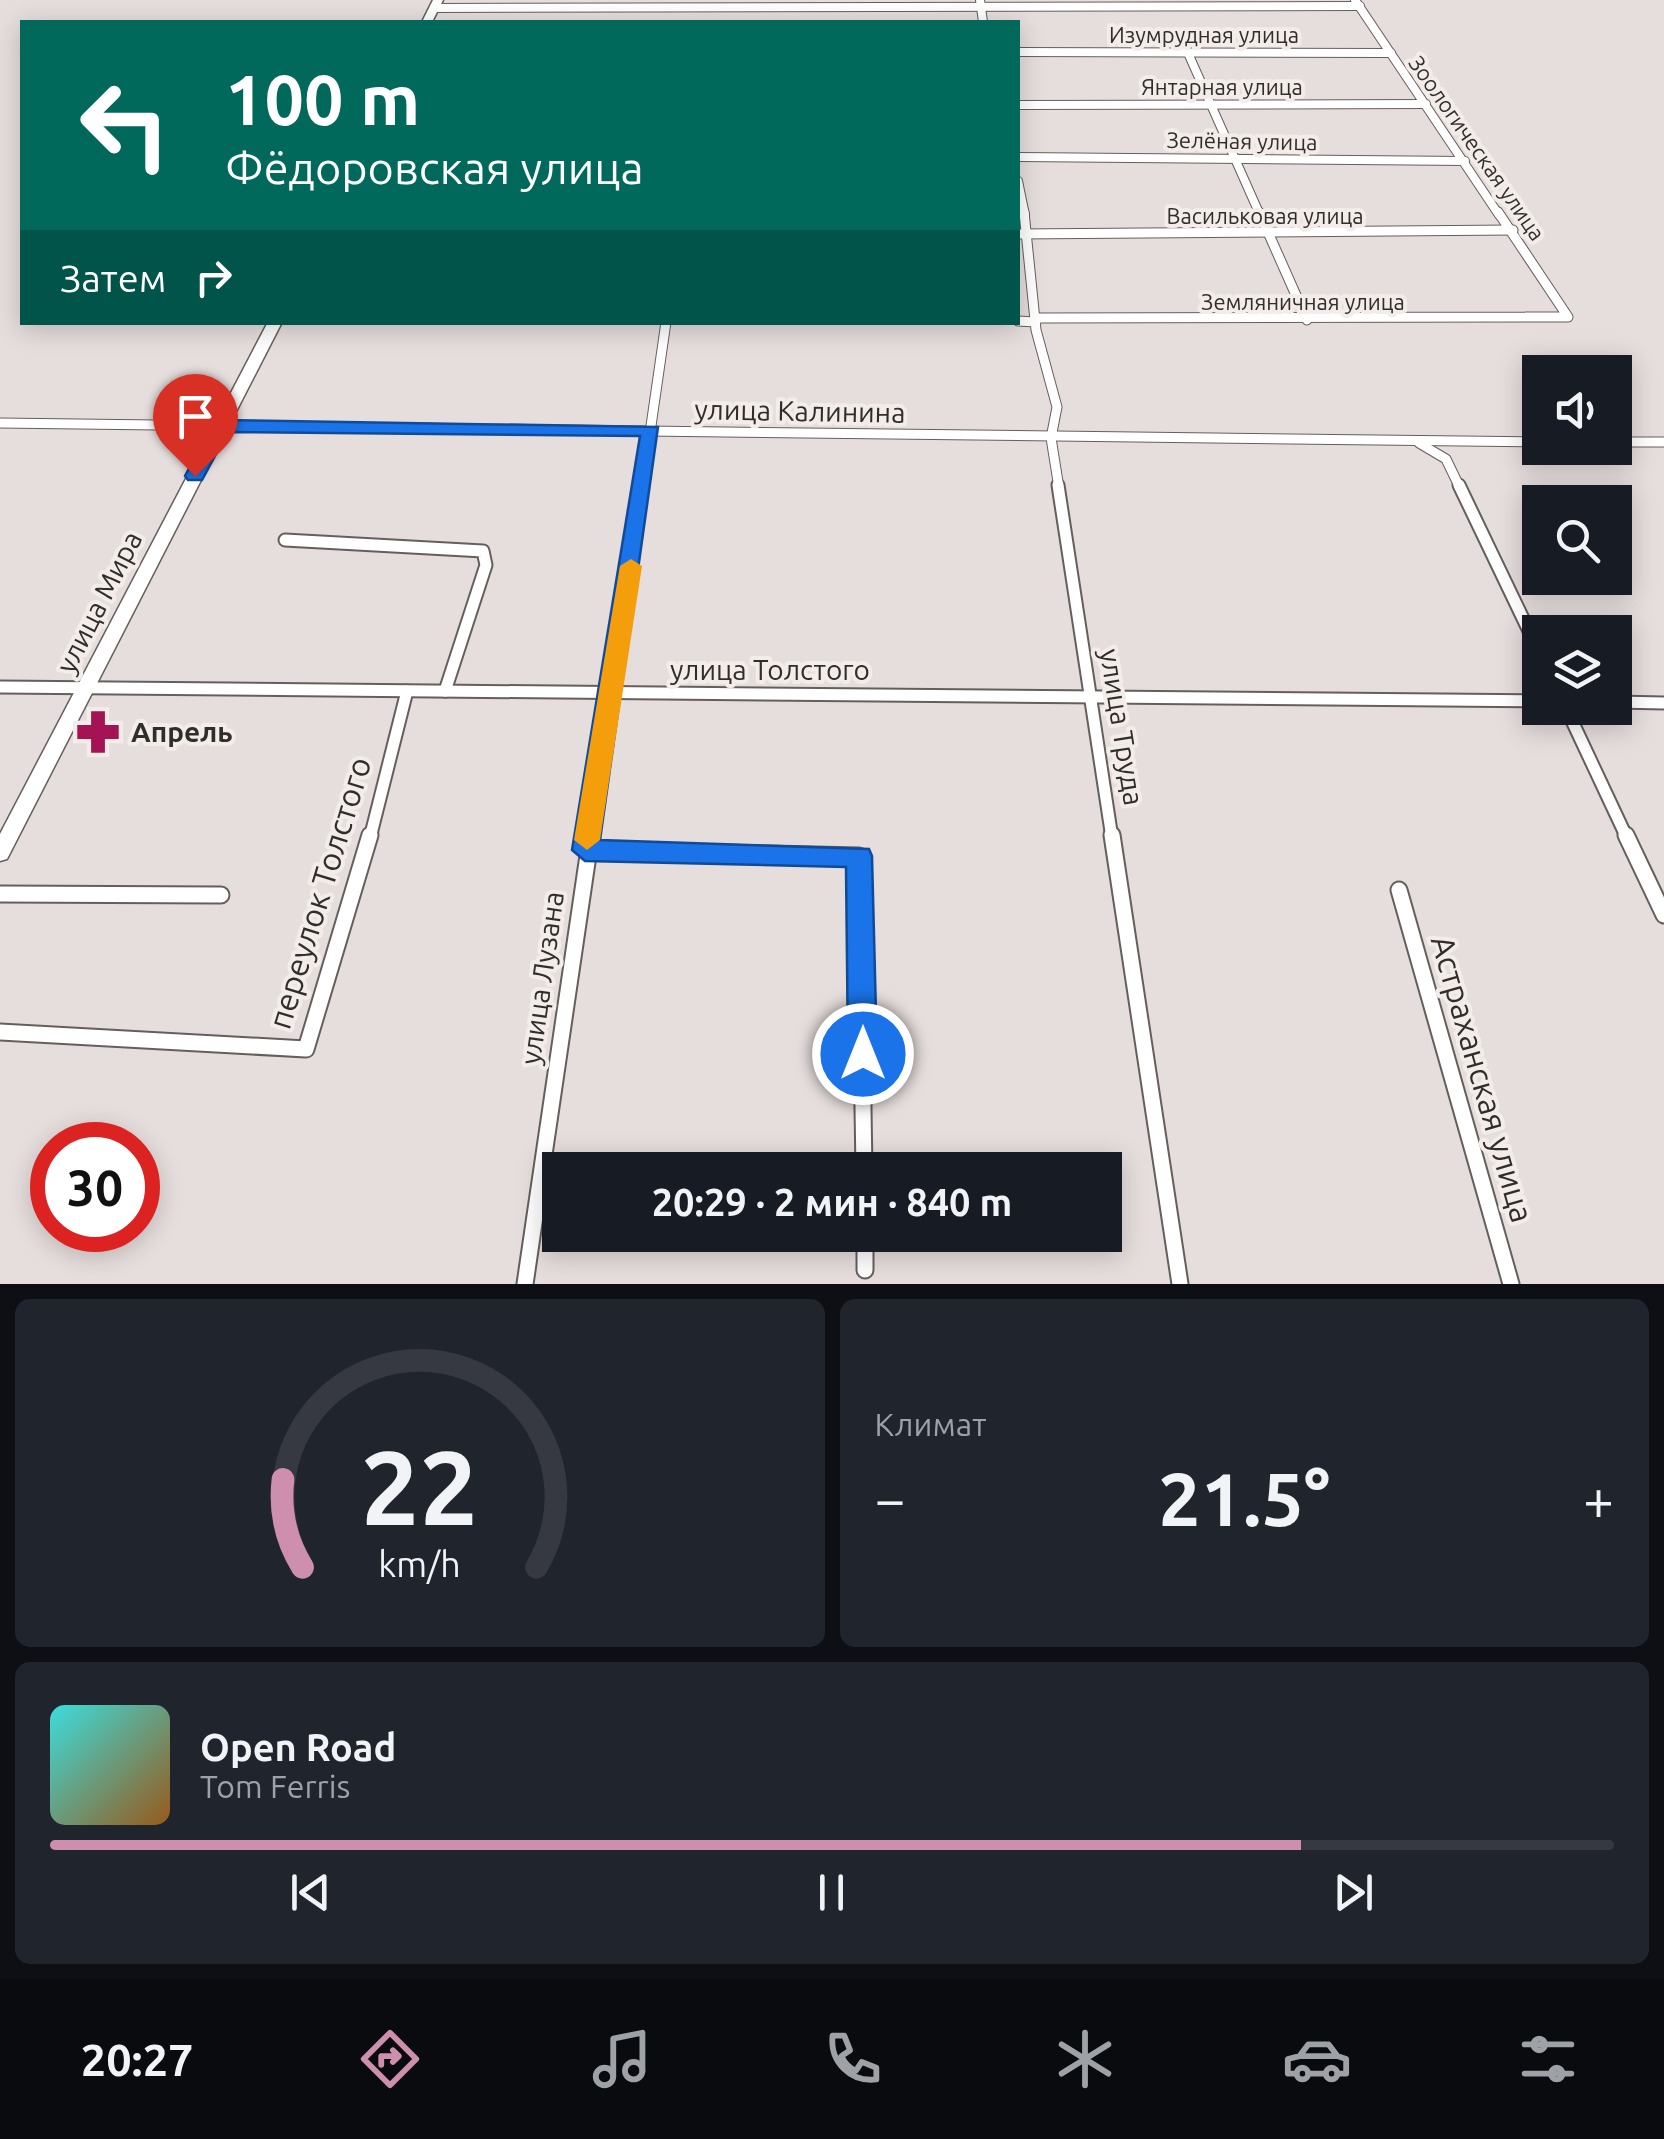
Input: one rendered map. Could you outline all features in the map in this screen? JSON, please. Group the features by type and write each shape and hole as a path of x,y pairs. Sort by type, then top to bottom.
{"main road":[{"name":"улица Мира","path":"0,853 272,325"}],"street":[{"path":"436,4 734,7 1357,3"},
{"name":"Зоологическая улица","path":"1357,3 1514,230 1568,317"},
{"path":"732,20 734,7"},
{"name":"Изумрудная улица","path":"1020,52 1391,54"},
{"path":"1188,53 1307,320"},
{"name":"Янтарная улица","path":"1020,105 1426,104"},
{"name":"Зелёная улица","path":"1020,157 1465,160"},
{"name":"улица Труда","path":"1020,190 1030,234 1038,320 1057,407 1052,438 1180,1284"},
{"name":"Васильковая улица","path":"1020,234 1514,230"},
{"name":"Земляничная улица","path":"1020,322 1568,317"},
{"name":"улица Лузана","path":"525,1284 585,850 612,694 666,325"},
{"name":"улица Калинина","path":"0,423 1522,442"},
{"path":"1415,441 1446,459 1522,617"},
{"path":"1632,442 1664,442"},
{"path":"285,540 483,551 486,564 445,691"},
{"name":"улица Толстого","path":"0,687 1522,701"},
{"name":"переулок Толстого","path":"0,1032 306,1049 360,875 407,691"},
{"path":"1632,702 1664,703"},
{"path":"1574,725 1664,916"},
{"path":"585,850 859,856 864,1152"},
{"name":"Астраханская улица","path":"1399,890 1511,1284"},
{"path":"0,894 222,895"},
{"path":"864,1252 865,1270"}],"slow traffic":[{"path":"587,840 631,566"}],"place":[{"name":"Апрель","path":"98,732"}],"route":[{"path":"195,476 221,426 651,431 585,850 859,856 863,1054"}]}
